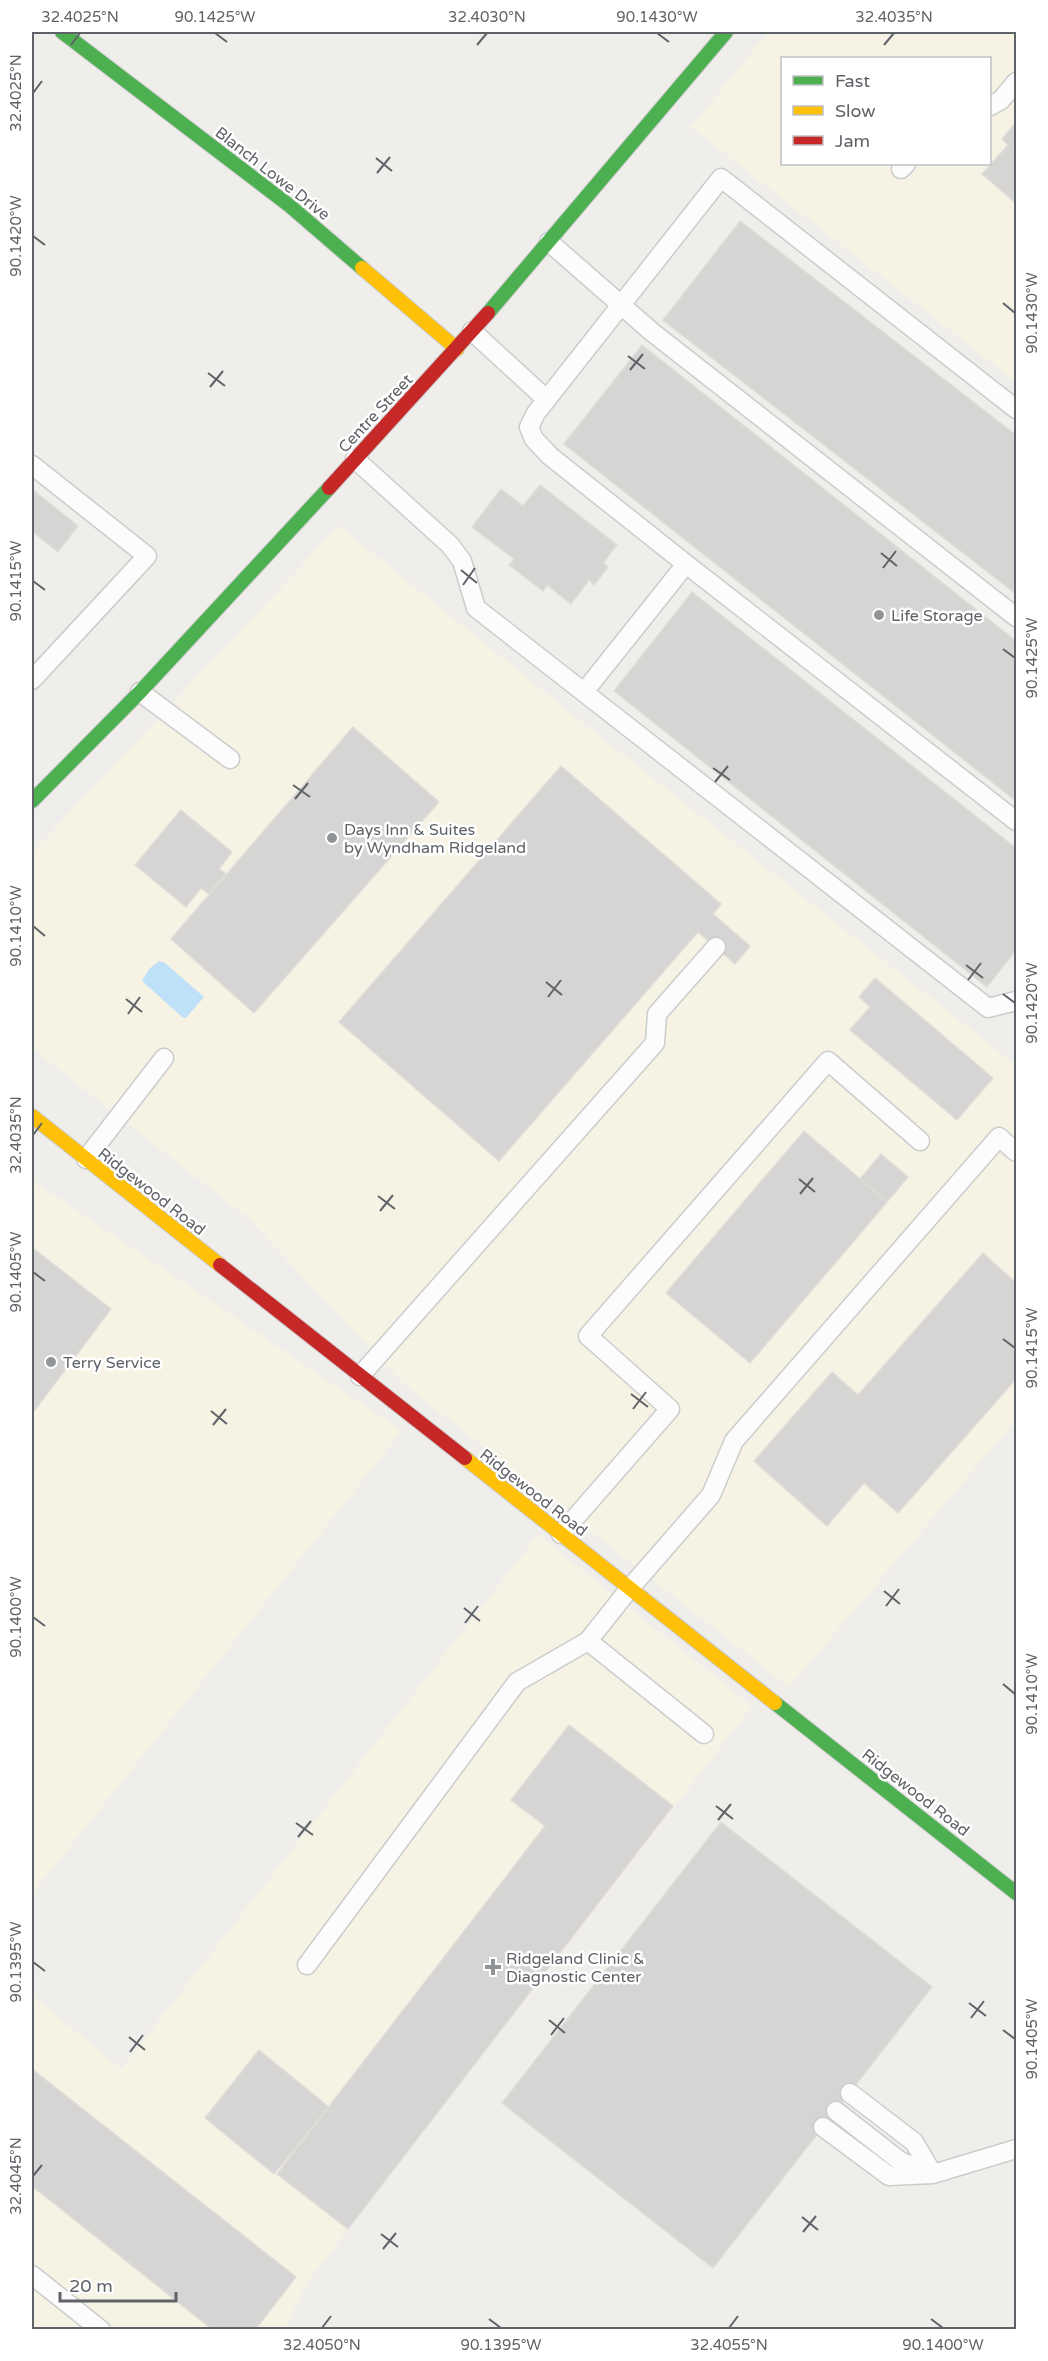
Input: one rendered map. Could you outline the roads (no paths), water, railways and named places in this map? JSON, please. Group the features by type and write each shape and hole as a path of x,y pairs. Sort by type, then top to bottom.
{"street":[{"name":"Blanch Lowe Drive","path":"62,32 290,206 457,349"},
{"name":"Centre Street","path":"32,801 140,692 457,349 726,32"},
{"name":"Ridgewood Road","path":"32,1116 1017,1893"}],"lane":[{"path":"991,105 1001,100 1017,82"},
{"path":"1017,409 721,178 546,399 529,427 534,439 549,456 1017,821"},
{"path":"549,242 661,339 1017,616"},
{"path":"472,332 546,399"},
{"path":"355,459 450,544 462,561 476,608 988,1008 1017,1001"},
{"path":"32,465 147,556 32,680"},
{"path":"584,692 686,564"},
{"path":"140,692 230,759"},
{"path":"360,1376 655,1043 657,1014 716,947"},
{"path":"86,1159 164,1058"},
{"path":"561,1534 670,1409 588,1336 828,1061 920,1141"},
{"path":"307,1965 517,1682 588,1641 711,1494 734,1441 999,1137 1017,1152"},
{"path":"588,1641 704,1734"},
{"path":"850,2093 914,2142 933,2175"},
{"path":"836,2111 900,2161 933,2175"},
{"path":"823,2127 889,2176 933,2175 1017,2149"},
{"path":"32,2275 100,2330"}],"water":[{"path":"159,961 165,963 204,997 186,1018 182,1017 142,981 149,969"}],"place":[{"name":"Life Storage","path":"879,615"},
{"name":"Days Inn & Suites by Wyndham Ridgeland","path":"332,838"},
{"name":"Terry Service","path":"51,1362"},
{"name":"Ridgeland Clinic & Diagnostic Center","path":"493,1967"}]}
